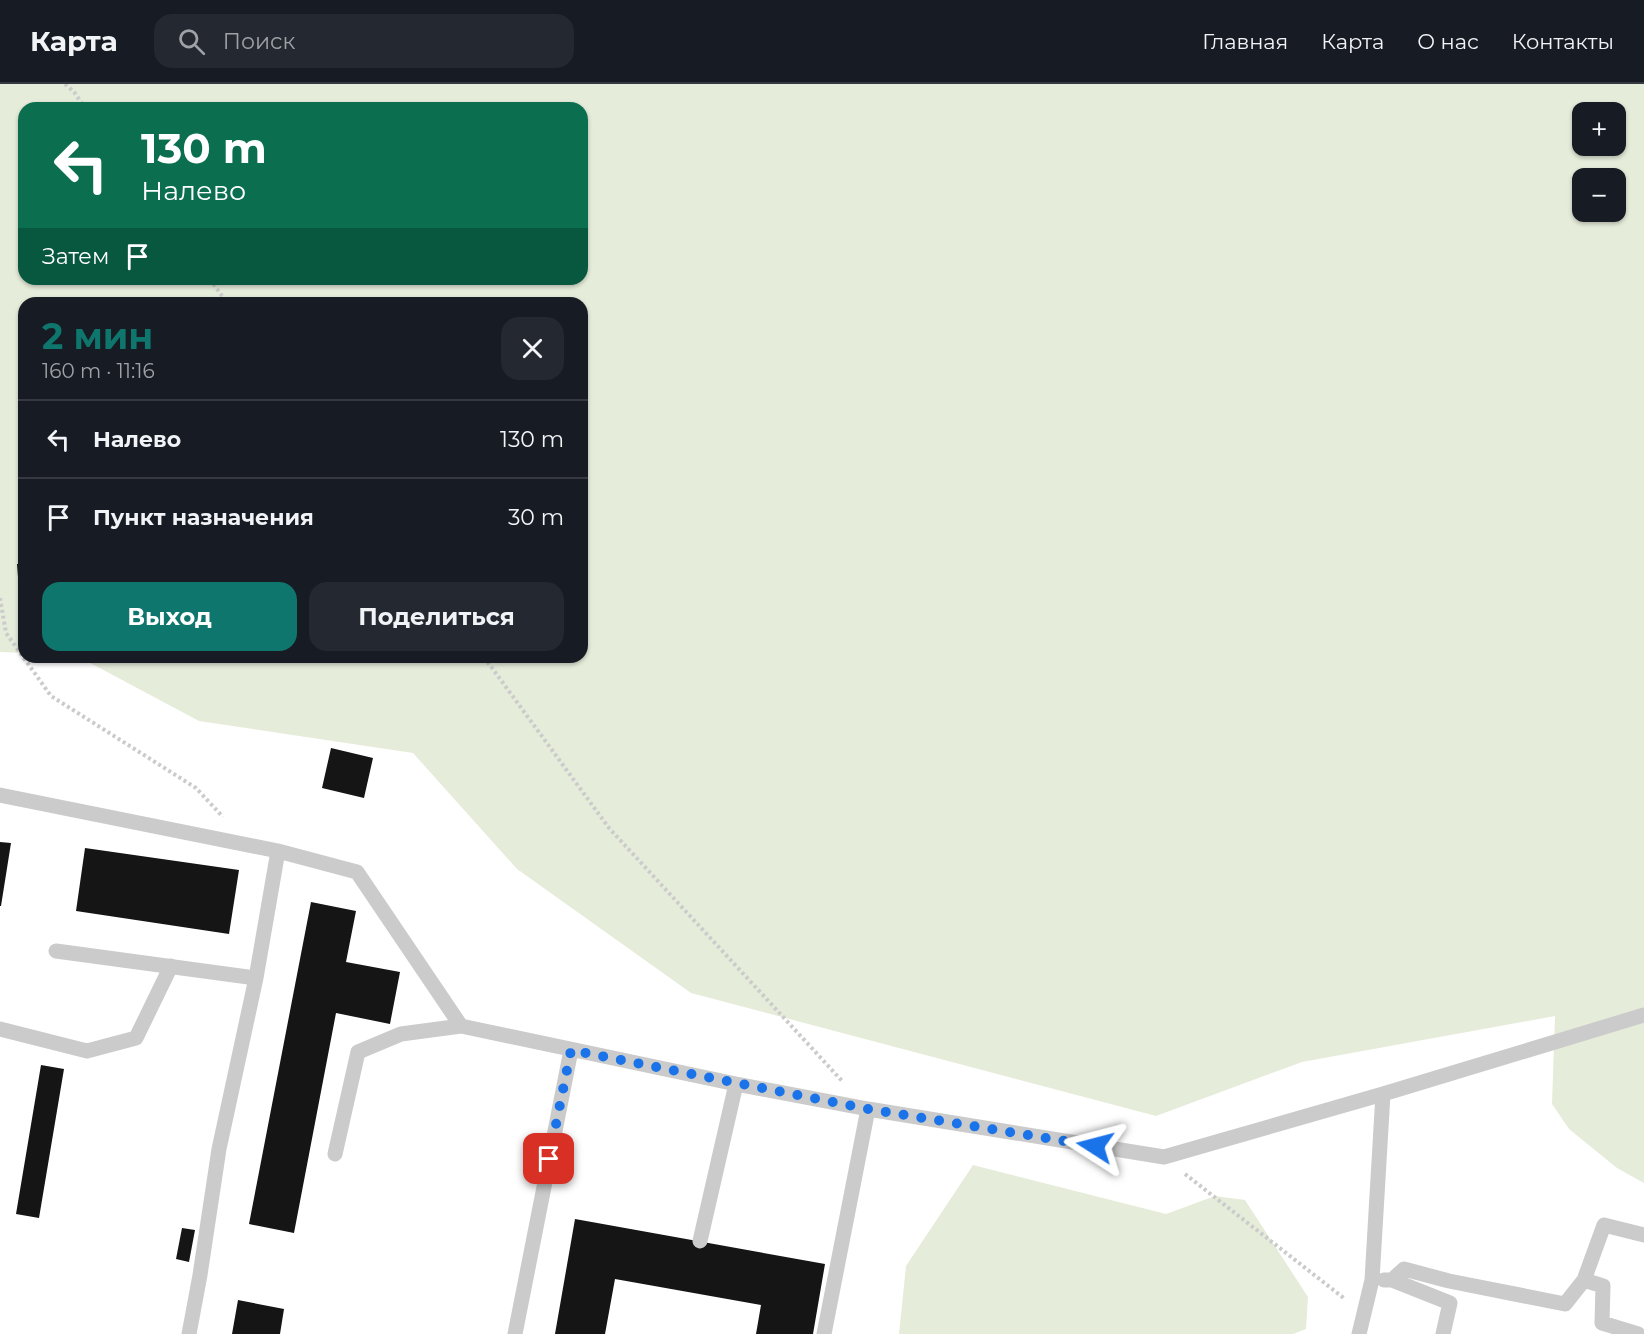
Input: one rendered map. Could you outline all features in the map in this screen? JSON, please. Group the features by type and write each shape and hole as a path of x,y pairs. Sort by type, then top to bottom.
{"lane":[{"path":"0,795 278,851 357,872 461,1026"},
{"path":"189,1334 219,1149 256,978 278,851"},
{"path":"57,951 256,978"},
{"path":"0,1029 87,1051 136,1038 171,966"},
{"path":"335,1154 358,1052 400,1034 461,1026 736,1084 868,1109 1164,1157 1644,1015"},
{"path":"515,1334 571,1050"},
{"path":"700,1241 736,1084"},
{"path":"1359,1334 1372,1280 1383,1094"},
{"path":"824,1334 868,1109"},
{"path":"1392,1280 1404,1269 1449,1281 1565,1304 1584,1280 1604,1225 1644,1235"},
{"path":"1372,1280 1392,1280 1450,1303 1443,1334"},
{"path":"1584,1280 1603,1286 1602,1323 1638,1334"}],"path":[{"path":"65,84 82,102"},
{"path":"0,598 6,633 18,650"},
{"path":"27,663 51,696 195,788 251,846"},
{"path":"488,663 609,828 844,1083"},
{"path":"1164,1157 1365,1315"}],"green space":[{"path":"0,84 1644,84 1644,1183 1617,1168 1569,1129 1552,1104 1555,1016 1302,1062 1156,1116 691,993 517,869 413,753 199,721 90,663 588,663 588,297 18,297 18,653 0,652"},
{"path":"973,1165 1166,1214 1215,1196 1245,1200 1308,1297 1306,1329 1293,1334 899,1334 906,1266"}],"building":[{"path":"331,748 373,758 364,798 322,788"},
{"path":"0,842 11,843 1,906 0,906"},
{"path":"85,848 239,870 229,934 76,911"},
{"path":"311,902 356,911 346,962 400,972 390,1024 336,1013 294,1233 249,1224"},
{"path":"41,1065 64,1069 39,1218 16,1214"},
{"path":"575,1219 825,1264 813,1334 756,1334 761,1305 615,1279 605,1334 555,1334"},
{"path":"182,1228 195,1230 189,1262 176,1259"},
{"path":"238,1300 284,1309 280,1334 232,1334"}],"route":[{"path":"549,1159 571,1050 868,1109 1095,1146"}]}
